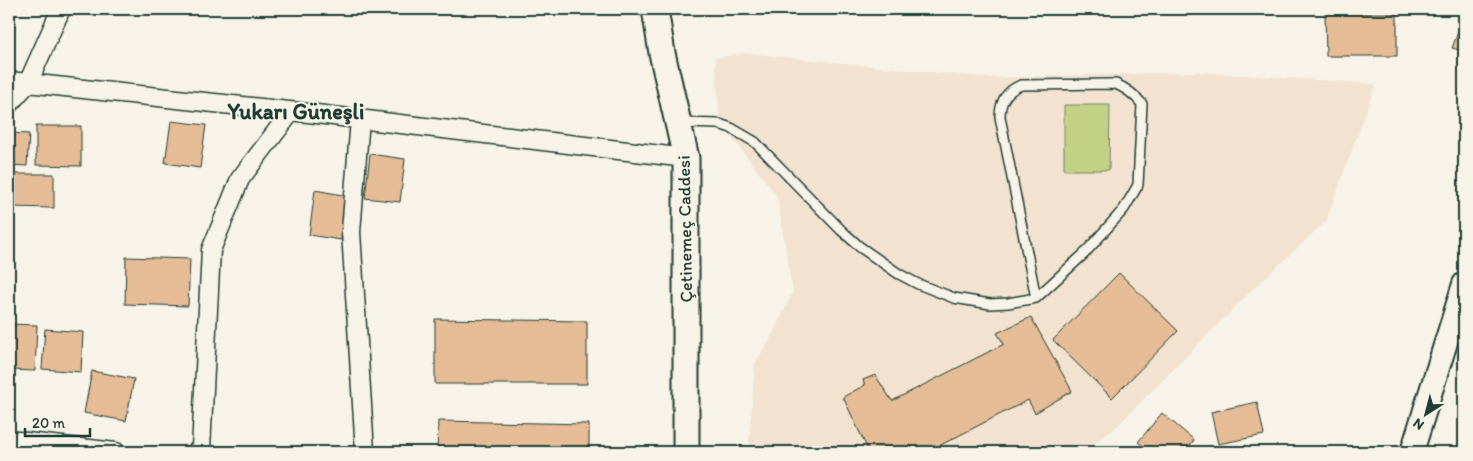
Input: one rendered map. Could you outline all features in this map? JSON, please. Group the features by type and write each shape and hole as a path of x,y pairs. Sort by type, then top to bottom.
{"main road":[{"name":"Çetinemeç Caddesi","path":"655,9 662,53 686,158 686,452"}],"street":[{"path":"9,104 28,83 61,9"},
{"path":"9,81 360,119 686,158"},
{"path":"196,452 201,449 211,250 240,179 291,112"},
{"path":"360,119 351,232 366,452"},
{"path":"1412,452 1464,284"},
{"path":"9,440 116,452"}],"lane":[{"path":"678,122 718,124 737,131 755,142 860,247 880,262 918,284 954,298 972,302 1008,303 1036,298 1084,254 1124,209 1138,185 1142,104 1130,92 1116,84 1021,85 1012,89 1002,102 1000,117 1036,298"}],"shaded area":[{"path":"745,53 988,78 1197,72 1376,84 1326,221 1252,290 1115,428 1083,452 758,452 749,442 755,363 769,341 793,292 777,196 720,122 715,58"}],"green space":[{"path":"1064,105 1110,105 1109,170 1064,170"}],"building":[{"path":"1325,13 1397,13 1397,56 1326,56"},
{"path":"1464,16 1464,51 1452,48"},
{"path":"171,121 206,125 200,168 165,163"},
{"path":"36,126 81,126 81,166 36,165"},
{"path":"9,133 29,134 27,166 9,165"},
{"path":"370,154 405,159 400,202 365,198"},
{"path":"9,174 54,174 54,208 9,207"},
{"path":"315,190 348,196 341,240 309,235"},
{"path":"126,257 190,259 188,306 125,304"},
{"path":"1119,273 1178,331 1112,398 1053,340"},
{"path":"1031,317 1072,391 1035,413 1028,400 927,452 869,452 843,397 865,385 863,380 875,375 892,401 1004,344 997,333"},
{"path":"435,319 587,321 587,384 435,384"},
{"path":"9,324 37,325 35,371 11,370 12,364 9,364"},
{"path":"45,329 83,332 81,372 42,369"},
{"path":"92,371 134,379 126,421 84,413"},
{"path":"1257,402 1264,435 1218,444 1211,412"},
{"path":"1162,413 1194,440 1185,452 1150,452 1138,442"},
{"path":"438,421 589,424 589,452 437,452"}],"district":[{"name":"Yukarı Güneşli","path":"296,111"}]}
